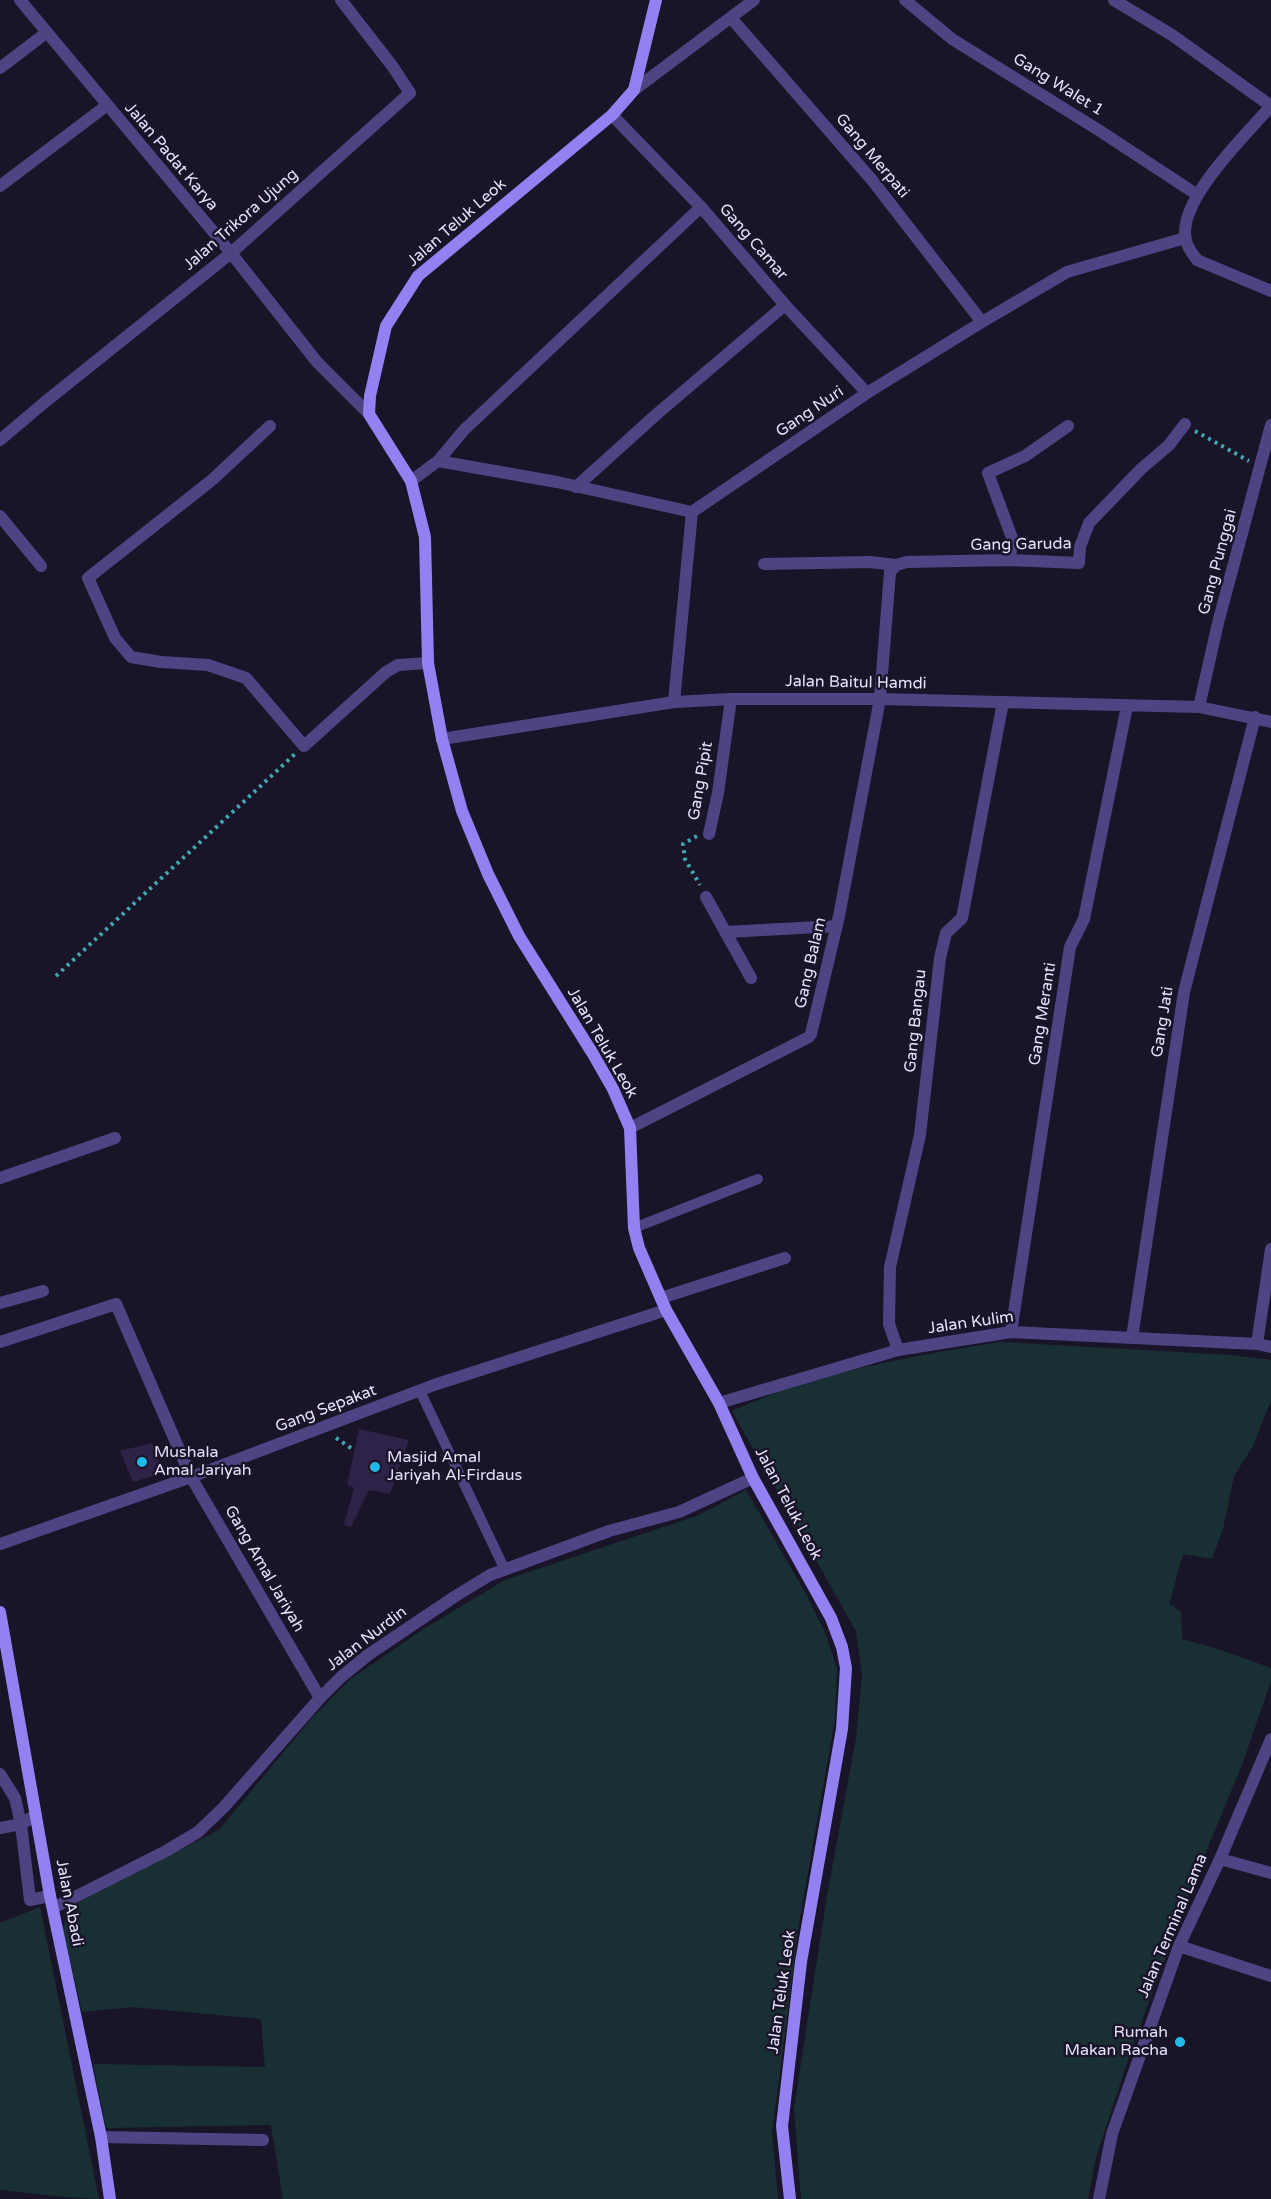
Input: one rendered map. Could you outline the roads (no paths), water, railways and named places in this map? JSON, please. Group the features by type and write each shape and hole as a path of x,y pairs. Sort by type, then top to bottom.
{"street":[{"name":"Jalan Padat Karya","path":"20,0 106,106 231,253 317,362 369,414"},
{"name":"Jalan Trikora Ujung","path":"0,441 45,402 231,253 410,93 393,67 341,0"},
{"name":"Jalan Teluk Leok","path":"656,0 634,90 612,115 418,276 386,326 370,396 369,414 411,481 425,537 428,663 442,739 462,811 488,874 519,936 613,1089 630,1128 634,1228 639,1248 666,1310 719,1403 753,1478 831,1618 842,1647 846,1668 842,1729 801,1962 782,2126 790,2199"},
{"path":"634,90 754,0"},
{"name":"Gang Walet 1","path":"905,0 952,39 1100,130 1196,194"},
{"path":"1114,0 1172,35 1271,106 1196,194 1186,225 1185,238 1190,251 1197,260 1271,291"},
{"name":"Gang Merpati","path":"731,18 872,180 982,322"},
{"path":"0,68 46,33"},
{"path":"0,186 106,106"},
{"name":"Gang Camar","path":"612,115 701,207 785,304 867,393"},
{"path":"411,481 438,461 464,430 701,207"},
{"name":"Gang Nuri","path":"692,512 867,393 1067,272 1185,238"},
{"path":"576,487 785,304"},
{"name":"Gang Garuda","path":"764,564 870,562 896,565 907,562 1010,560 1079,563 1080,547 1089,523 1141,469 1169,445 1185,424"},
{"name":"Gang Punggai","path":"1199,707 1218,623 1271,425"},
{"path":"270,426 212,480 88,578 116,638 131,657 161,662 208,665 246,678 304,746 386,672 398,665 428,663"},
{"path":"1010,560 1012,538 988,473 1025,456 1068,426"},
{"path":"438,461 557,482 692,512 675,702"},
{"path":"0,516 41,566"},
{"path":"880,699 890,572 896,565"},
{"name":"Jalan Baitul Hamdi","path":"442,739 675,702 731,699 880,699 1199,707 1271,722"},
{"name":"Gang Pipit","path":"708,834 718,793 731,699"},
{"name":"Gang Balam","path":"630,1128 809,1037 813,1029 837,926 880,699"},
{"name":"Gang Bangau","path":"898,1350 889,1324 890,1267 921,1135 940,958 946,933 962,918 1003,702"},
{"name":"Gang Meranti","path":"1011,1332 1070,947 1084,920 1127,706"},
{"name":"Gang Jati","path":"1132,1338 1184,992 1255,717"},
{"path":"706,897 751,978"},
{"path":"725,932 837,926"},
{"path":"0,1178 115,1138"},
{"path":"1257,1344 1271,1249"},
{"path":"661,1298 785,1258"},
{"path":"0,1303 43,1291"},
{"name":"Gang Amal Jariyah","path":"0,1342 116,1304 191,1478 320,1698"},
{"name":"Gang Sepakat","path":"0,1544 191,1478 420,1391 666,1310"},
{"name":"Jalan Kulim","path":"719,1403 898,1350 1011,1332 1257,1344 1271,1347"},
{"name":"Jalan Nurdin","path":"21,1824 30,1900 51,1902 166,1851 198,1832 224,1807 341,1677 368,1655 454,1597 490,1575 609,1531 679,1512 753,1478"},
{"name":"Jalan Abadi","path":"0,1612 51,1902 101,2137 110,2199"},
{"name":"Jalan Terminal Lama","path":"1099,2199 1112,2134 1179,1946 1268,1757 1271,1738"},
{"path":"0,1774 15,1798 21,1824"},
{"path":"0,1828 21,1824 36,1815"},
{"path":"1220,1858 1271,1873"},
{"path":"1179,1946 1271,1976"},
{"path":"101,2137 263,2140"}],"lane":[{"path":"634,1228 758,1179"},
{"path":"420,1391 505,1570"}],"place":[{"name":"Mushala Amal Jariyah","path":"142,1462"},
{"name":"Masjid Amal Jariyah Al-Firdaus","path":"375,1467"},
{"name":"Rumah Makan Racha","path":"1180,2042"}]}
